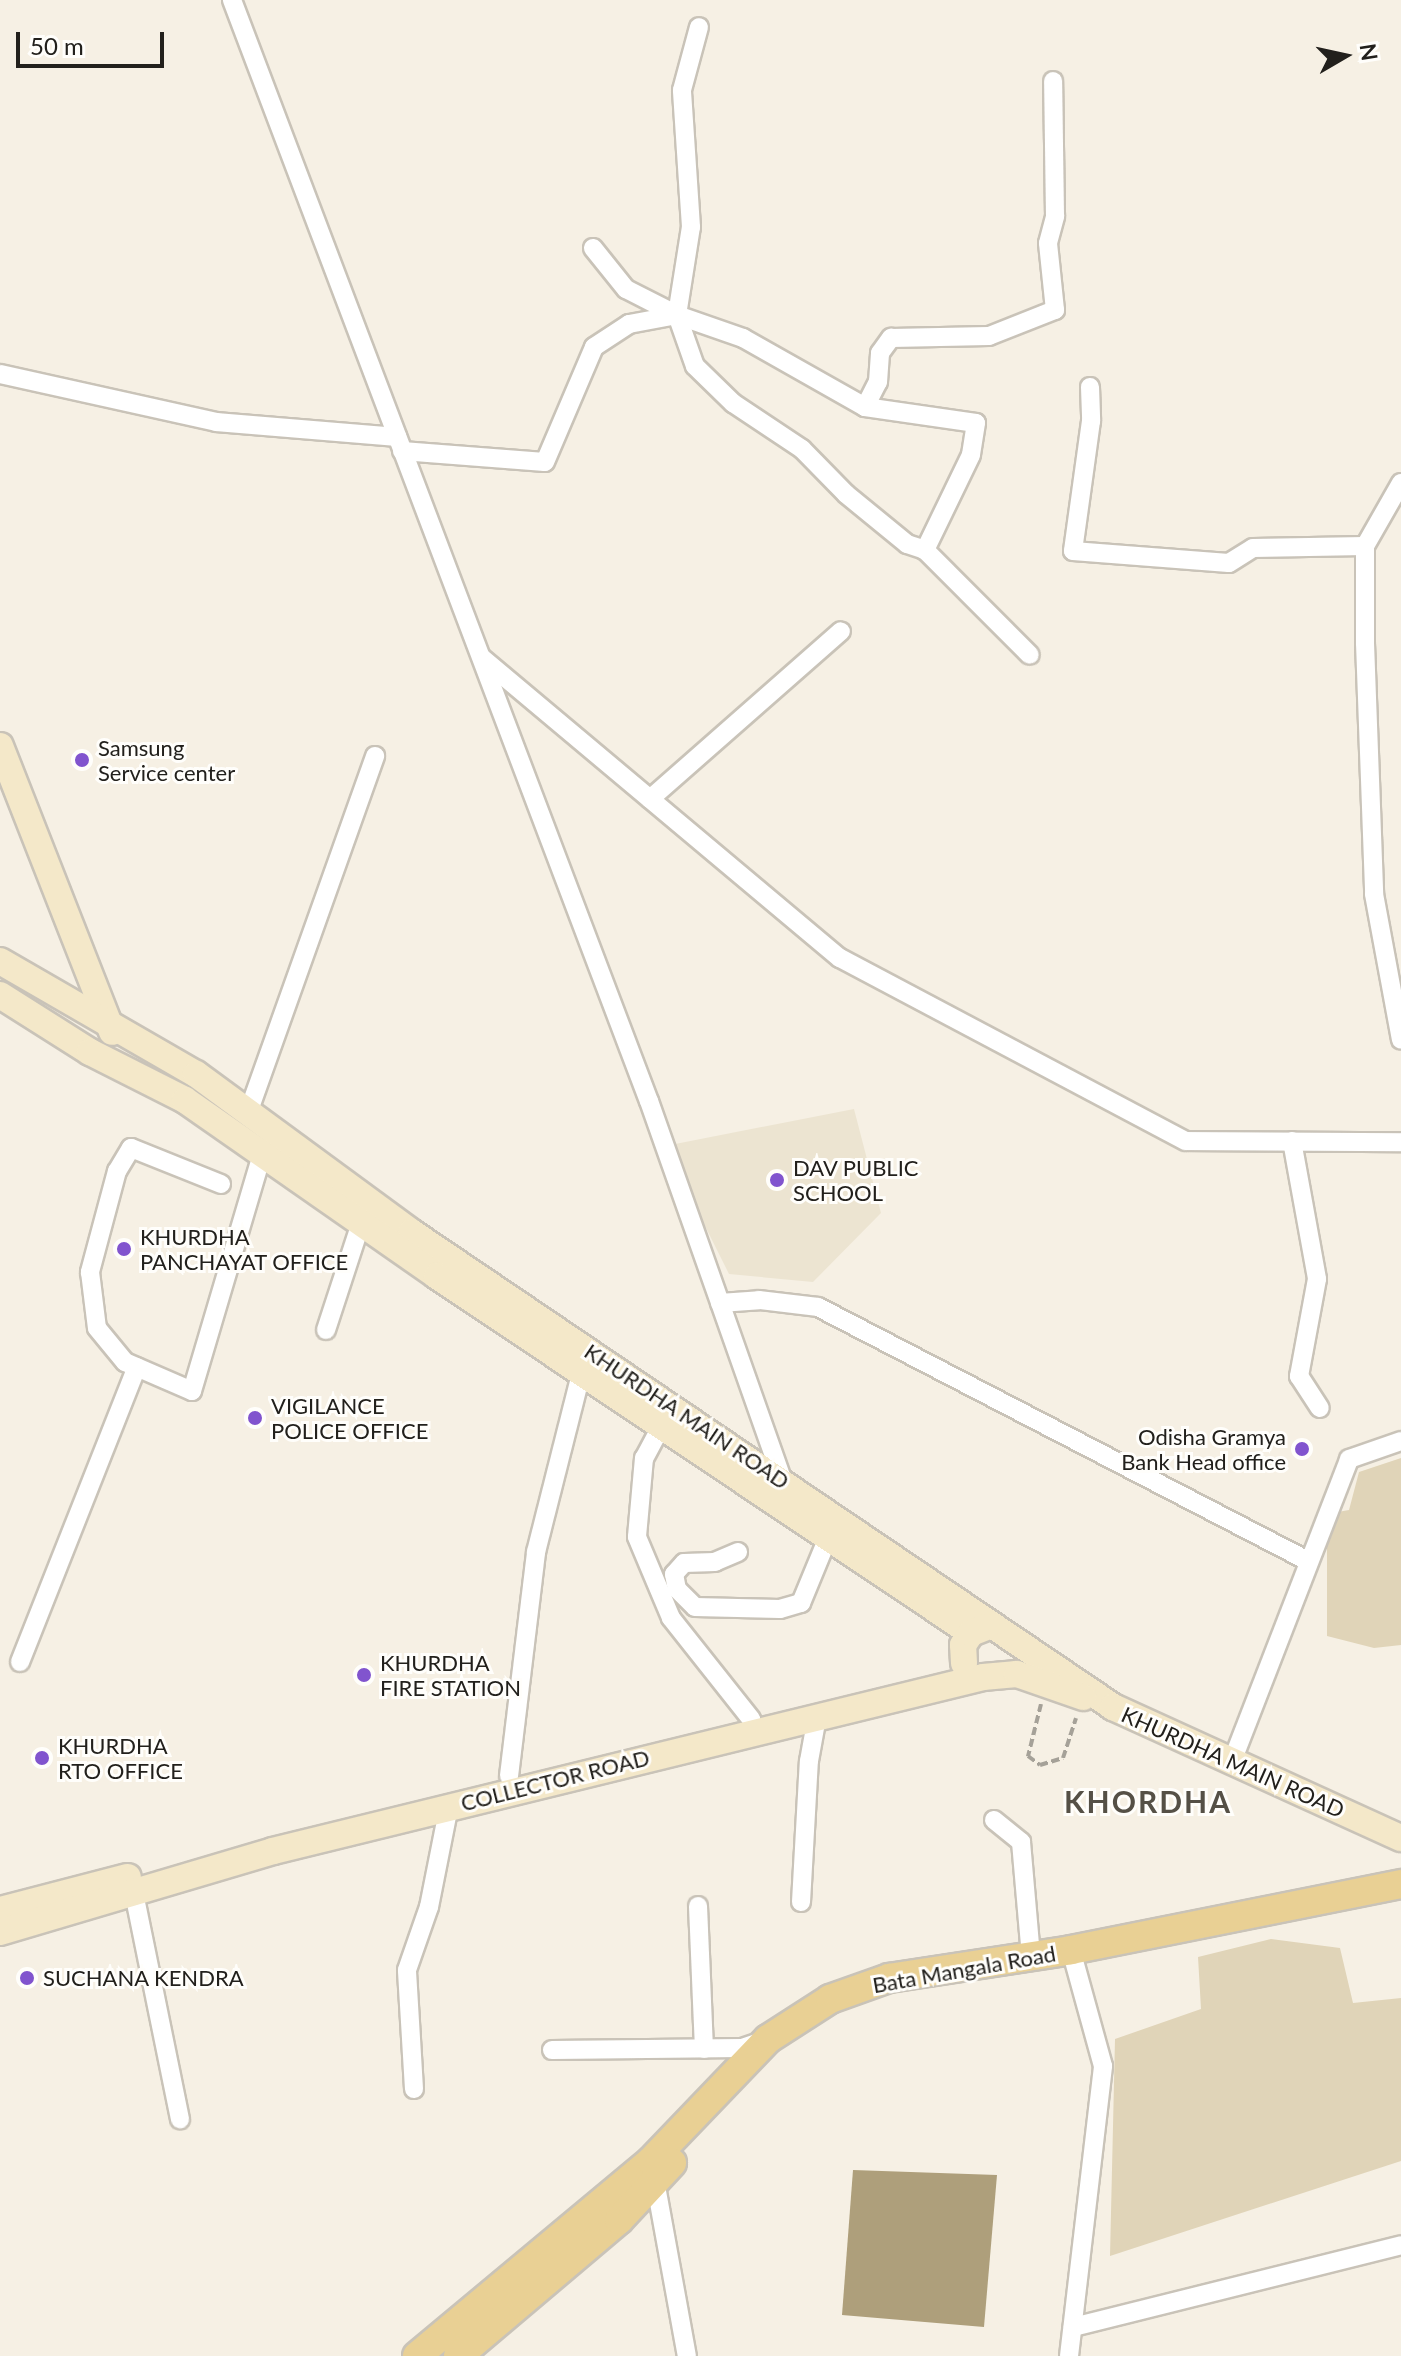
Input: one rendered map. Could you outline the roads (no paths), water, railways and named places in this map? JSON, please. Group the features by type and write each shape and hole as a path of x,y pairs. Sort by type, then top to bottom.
{"main road":[{"path":"0,746 114,1027 100,1058"},
{"name":"KHURDHA MAIN ROAD","path":"0,961 196,1074 411,1232 1113,1707 1231,1764 1399,1836"},
{"name":"KHURDHA MAIN ROAD","path":"0,995 100,1058 185,1100 361,1223 663,1423 971,1633"},
{"path":"973,1670 963,1645 971,1633 998,1627"},
{"path":"1017,1674 1021,1643"},
{"name":"COLLECTOR ROAD","path":"0,1910 384,1815 449,1806 817,1717 973,1670"},
{"name":"COLLECTOR ROAD","path":"0,1932 509,1776 973,1670 1017,1674 1113,1707"},
{"name":"Bata Mangala Road","path":"417,2356 653,2171 773,2054 839,2014 896,1997 1072,1955 1401,1884"},
{"name":"Bata Mangala Road","path":"458,2356 619,2220 653,2171 768,2039 830,1999 889,1978 1031,1957 1072,1955 1401,1892"}],"street":[{"path":"232,0 480,657 783,1481"},
{"path":"699,27 682,90 691,227 677,315 695,366 733,403 802,449 846,494 907,544 925,550 1030,655"},
{"path":"865,407 878,382 880,353 891,338 989,336 1055,310 1048,243 1055,216 1053,81"},
{"path":"593,248 626,289 677,315 743,338 865,407 976,423 971,455 925,550"},
{"path":"0,374 216,422 545,462 594,347 629,324 677,315"},
{"path":"1090,387 1091,421 1073,551 1229,563 1253,548 1365,546"},
{"path":"1401,483 1365,546 1374,894 1401,1040"},
{"path":"650,799 841,631"},
{"path":"480,657 840,958 1186,1141 1401,1142"},
{"path":"248,1113 375,756"},
{"path":"1292,1141 1317,1279 1299,1376 1320,1408"},
{"path":"221,1184 131,1148 117,1171 90,1272 97,1328 125,1362 192,1391 262,1154"},
{"path":"326,1330 361,1223"},
{"path":"720,1303 759,1300 818,1307 1308,1561"},
{"path":"20,1662 137,1367"},
{"path":"509,1776 536,1552 582,1370"},
{"path":"663,1423 644,1458 637,1537 671,1618 751,1719"},
{"path":"1231,1764 1349,1459 1401,1441"},
{"path":"738,1552 715,1562 684,1563 674,1574 677,1589 695,1607 780,1609 801,1603 829,1535"},
{"path":"801,1902 809,1761 817,1717"},
{"path":"414,2089 407,1970 429,1907 449,1806"},
{"path":"994,1820 1021,1842 1031,1957"},
{"path":"134,1893 180,2119"},
{"path":"698,1906 704,2049"},
{"path":"1069,2356 1103,2066 1072,1955"},
{"path":"552,2050 742,2048 768,2039"},
{"path":"653,2171 687,2356"},
{"path":"1073,2327 1401,2245"}],"place":[{"name":"Samsung Service center","path":"82,760"},
{"name":"DAV PUBLIC SCHOOL","path":"777,1180"},
{"name":"KHURDHA PANCHAYAT OFFICE","path":"124,1249"},
{"name":"VIGILANCE POLICE OFFICE","path":"255,1418"},
{"name":"Odisha Gramya Bank Head office","path":"1302,1449"},
{"name":"KHURDHA FIRE STATION","path":"364,1675"},
{"name":"KHURDHA RTO OFFICE","path":"42,1758"},
{"name":"SUCHANA KENDRA","path":"27,1978"}],"district":[{"name":"KHORDHA","path":"1148,1801"}]}
